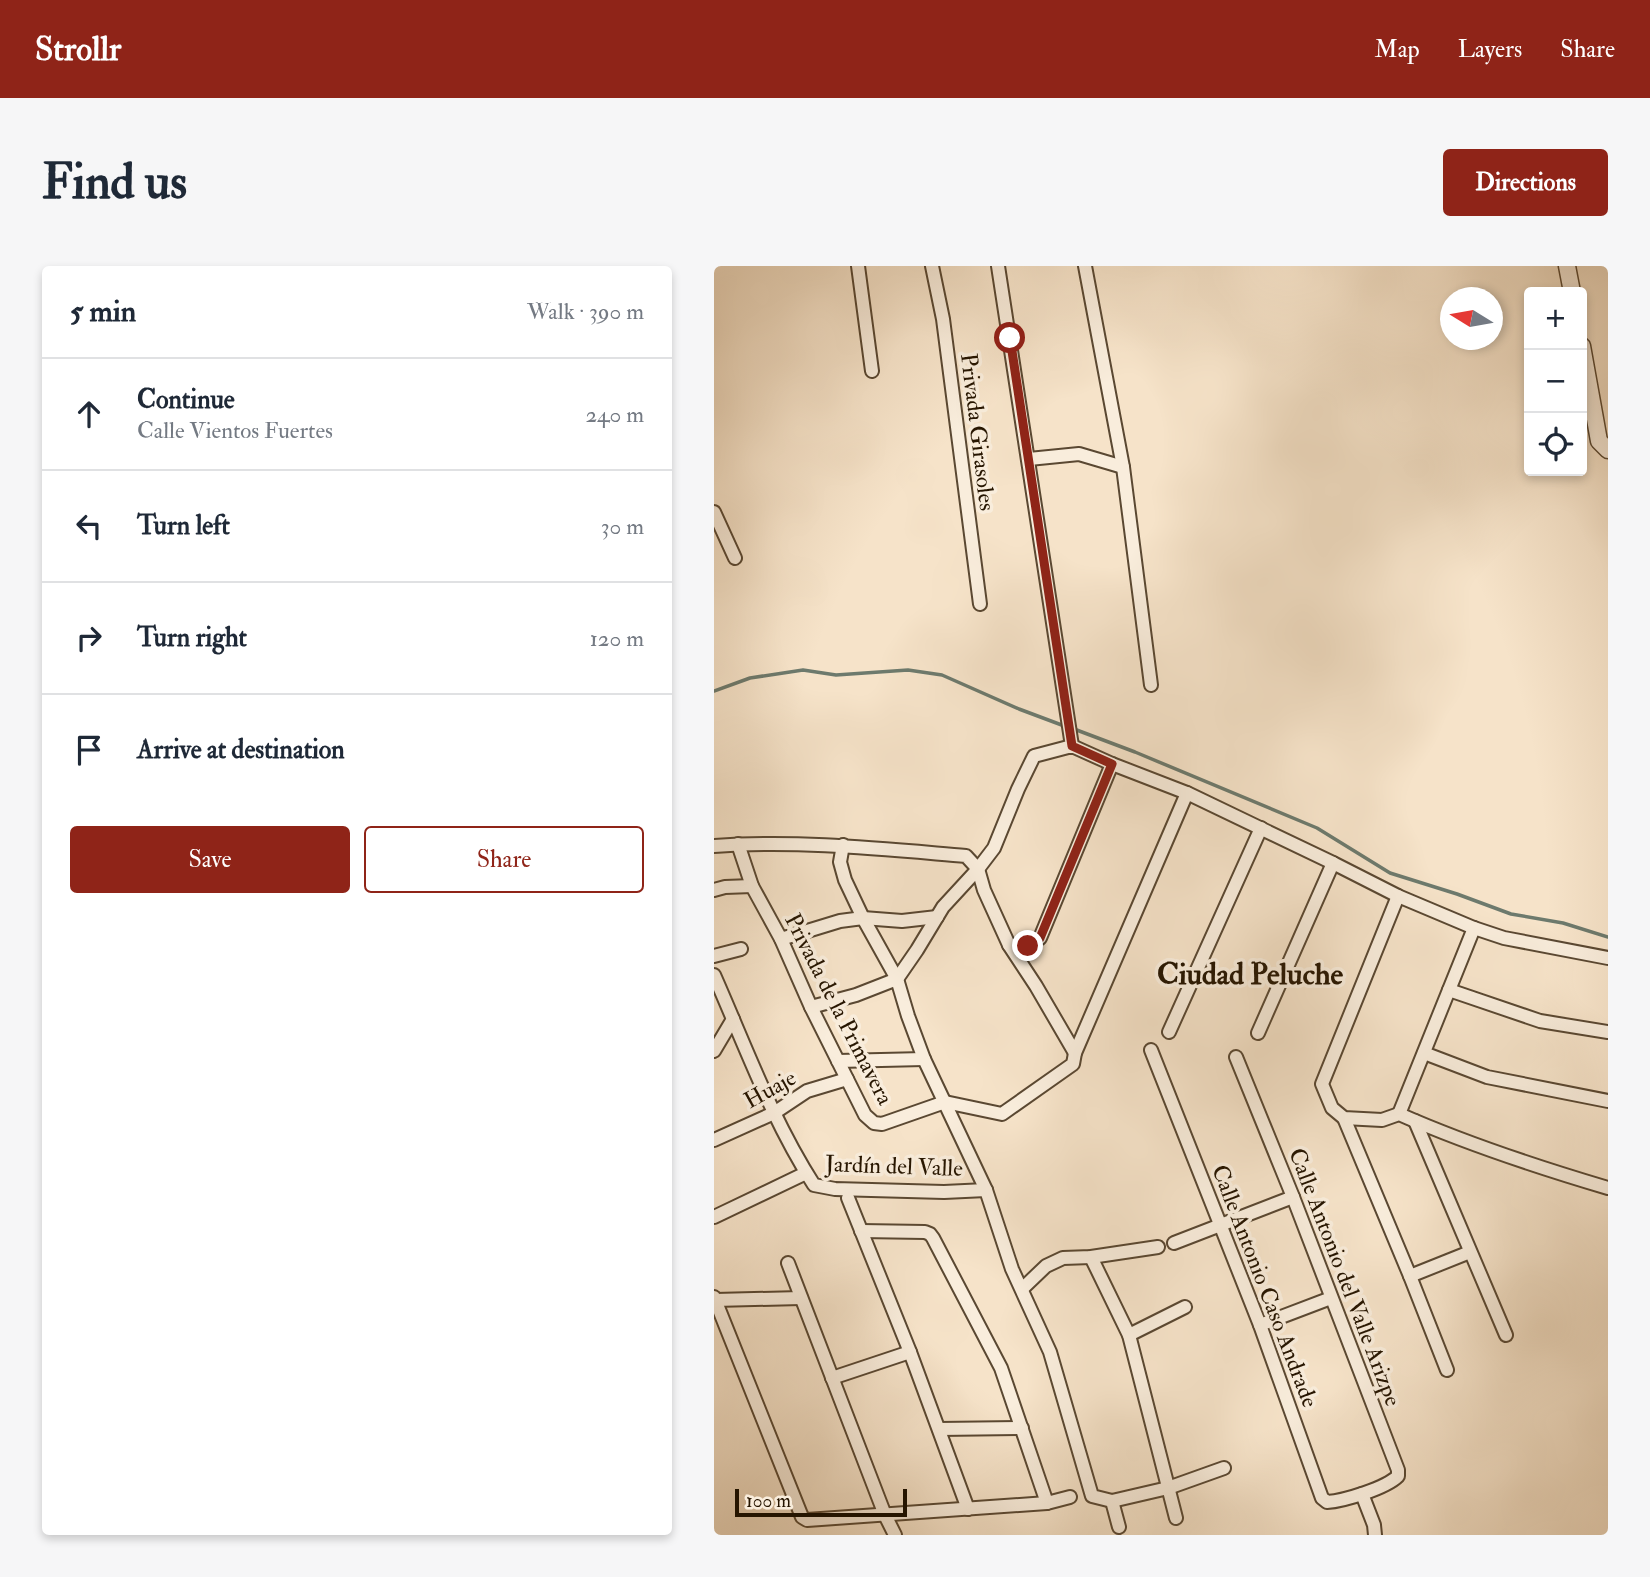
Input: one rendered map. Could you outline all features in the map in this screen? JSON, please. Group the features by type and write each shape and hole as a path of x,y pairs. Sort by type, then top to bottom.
{"street":[{"path":"858,266 872,371"},
{"name":"Privada Girasoles","path":"932,266 943,319 980,604"},
{"path":"998,266 1072,741 1112,764 1187,793 1398,896 1474,928 1504,938 1608,958"},
{"path":"1085,266 1123,467 1151,685"},
{"path":"1567,266 1571,287"},
{"path":"1583,350 1599,441 1608,450"},
{"path":"1029,459 1079,454 1123,467"},
{"path":"714,512 735,558"},
{"path":"811,1007 856,995 897,979 943,906 978,869 993,848 1034,756 1072,741"},
{"path":"1009,945 1028,946 1040,938 1112,764"},
{"path":"945,1102 1002,1114 1073,1064 1075,1053 1187,793"},
{"path":"1169,1032 1261,828"},
{"name":"Privada de la Primavera","path":"738,844 752,886 781,939 811,1007 865,1115 874,1123 882,1124 945,1102"},
{"path":"843,845 841,869 863,918 897,979 924,1059 986,1190 1012,1269 1050,1352 1091,1496 1112,1501 1168,1488 1224,1468"},
{"path":"714,846 843,845 966,856 978,869 984,890 1009,945 1037,986 1075,1053"},
{"path":"1258,1033 1333,863"},
{"path":"714,890 752,886"},
{"path":"1398,896 1322,1084 1332,1108 1344,1118 1447,1370"},
{"path":"781,939 841,921 863,918 902,921 937,917"},
{"path":"1399,1114 1474,928"},
{"path":"714,956 741,949"},
{"path":"714,975 793,1152 806,1173 714,1217"},
{"path":"1449,990 1540,1021 1608,1032"},
{"path":"714,1051 733,1019"},
{"name":"Calle Antonio Caso Andrade","path":"1151,1050 1260,1325 1322,1498 1327,1502 1335,1502 1363,1493"},
{"path":"1424,1054 1487,1077 1608,1101"},
{"name":"Calle Antonio del Valle Arizpe","path":"1236,1057 1398,1470 1398,1476 1394,1480 1363,1493"},
{"path":"838,1061 924,1059"},
{"name":"Huaje","path":"714,1140 775,1113 807,1091 847,1079"},
{"path":"1344,1118 1382,1120 1399,1114 1489,1150 1608,1188"},
{"path":"1415,1121 1506,1335"},
{"name":"Jardín del Valle","path":"806,1173 814,1185 835,1189 944,1192 986,1190"},
{"path":"1174,1243 1293,1197"},
{"path":"848,1198 910,1352 968,1509"},
{"path":"861,1231 930,1234 1001,1368 1047,1503"},
{"path":"1021,1289 1046,1266 1063,1258 1091,1257 1158,1247"},
{"path":"1410,1276 1470,1252"},
{"path":"1091,1257 1129,1335 1176,1518"},
{"path":"788,1264 895,1535"},
{"path":"801,1297 715,1298 802,1517 814,1521 1047,1503 1070,1497"},
{"path":"1260,1325 1331,1298"},
{"path":"1129,1335 1185,1307"},
{"path":"832,1378 910,1352"},
{"path":"939,1429 1022,1428"},
{"path":"1363,1493 1375,1535"},
{"path":"1112,1501 1119,1527"}],"waterway":[{"path":"714,691 750,678 803,670 836,675 908,670 942,675 1067,727"},
{"path":"1074,729 1317,828 1390,873 1511,914 1563,923 1608,937"}],"district":[{"name":"Ciudad Peluche","path":"1250,974"}],"route":[{"path":"1010,338 1072,746 1112,764 1040,938 1028,946"}]}
